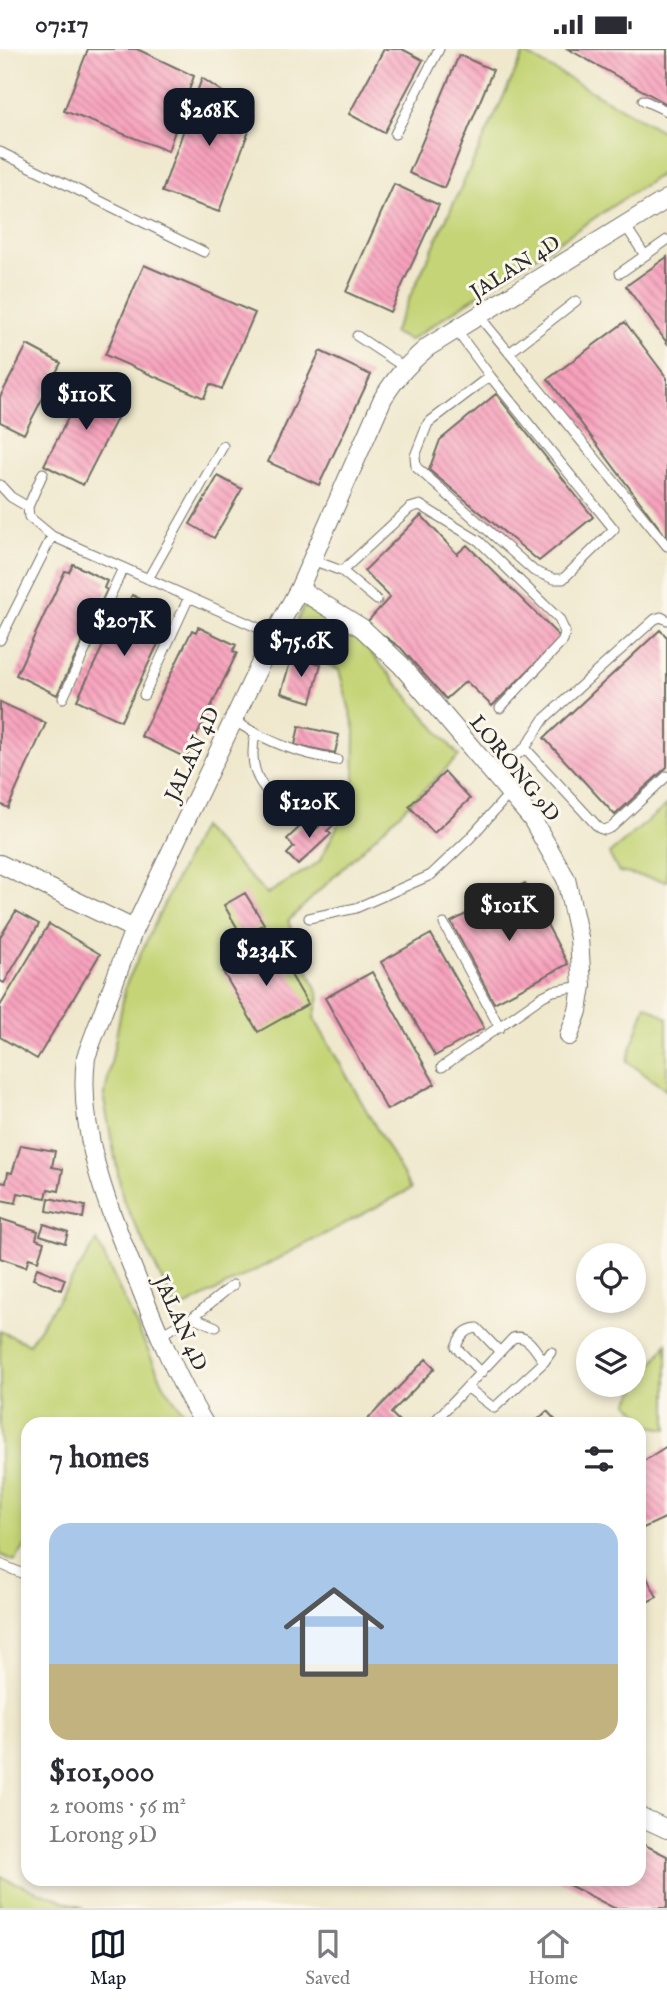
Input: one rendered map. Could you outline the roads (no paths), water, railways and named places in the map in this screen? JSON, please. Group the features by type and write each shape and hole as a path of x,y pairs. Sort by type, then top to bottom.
{"street":[{"name":"JALAN 4D","path":"200,1417 160,1335 103,1194 90,1137 84,1078 86,1057 134,929 274,635 299,589 383,398 404,367 428,347 667,199"},
{"name":"LORONG 9D","path":"299,589 362,628 382,646 531,819 566,879 579,938 582,986 576,1018 569,1035"},
{"path":"0,865 134,929"},
{"path":"646,1819 667,1829"}],"lane":[{"path":"395,134 439,49"},
{"path":"643,100 667,111"},
{"path":"0,152 204,252"},
{"path":"625,225 644,254"},
{"path":"620,273 667,240"},
{"path":"509,353 576,302"},
{"path":"479,316 667,547"},
{"path":"456,330 614,529 563,579 554,579 534,571 416,467 415,457 428,423 490,376"},
{"path":"358,336 404,367"},
{"path":"148,579 223,446"},
{"path":"43,473 28,507 29,517 52,536 274,635"},
{"path":"0,485 11,497 28,507"},
{"path":"342,571 410,508 420,505 479,541 559,619 565,632 563,641 500,708"},
{"path":"0,641 52,536"},
{"path":"312,560 342,571 377,600"},
{"path":"63,698 123,568"},
{"path":"144,695 189,597"},
{"path":"494,774 525,747 545,718 655,619 661,617 667,620"},
{"path":"233,720 255,734 303,754 337,760"},
{"path":"255,734 251,759 262,788 297,819"},
{"path":"525,747 598,828 605,830 612,827 667,776"},
{"path":"309,918 356,908 431,875 470,838 510,793"},
{"path":"444,924 500,1028"},
{"path":"442,1067 554,991 582,986"},
{"path":"160,1335 193,1317 233,1285"},
{"path":"193,1317 216,1327"},
{"path":"481,1373 456,1347 459,1338 469,1328 477,1328 500,1352"},
{"path":"438,1417 513,1338 525,1338 544,1362"},
{"path":"468,1388 494,1408 551,1353"},
{"path":"0,1565 21,1573"}]}
